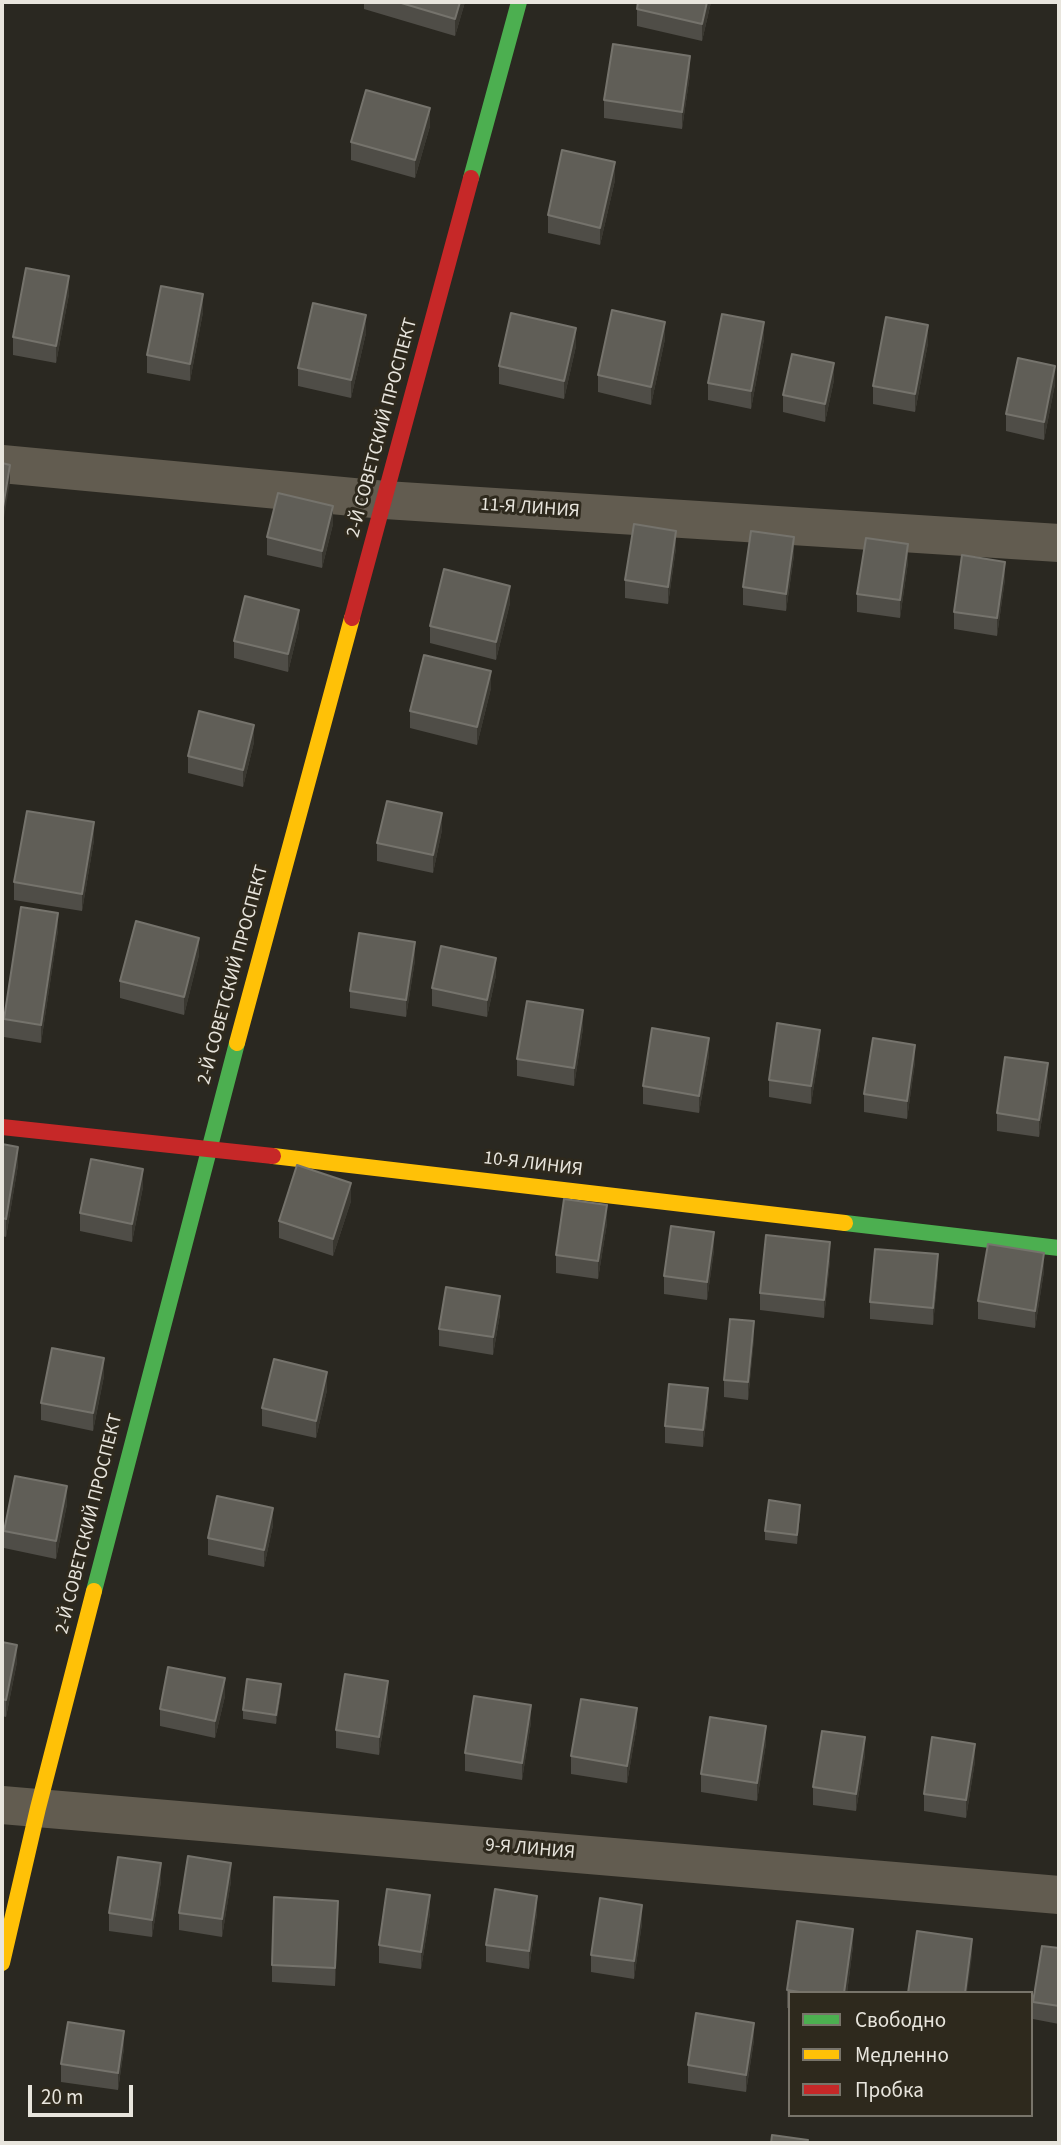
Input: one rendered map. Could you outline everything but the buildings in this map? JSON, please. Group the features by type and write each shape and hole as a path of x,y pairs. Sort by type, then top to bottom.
{"street":[{"name":"2-Й СОВЕТСКИЙ ПРОСПЕКТ","path":"2,1963 20,1807 208,1148 519,2"},
{"name":"11-Я ЛИНИЯ","path":"2,464 385,500 1059,543"},
{"name":"10-Я ЛИНИЯ","path":"2,1127 208,1148 1059,1248"},
{"name":"9-Я ЛИНИЯ","path":"20,1807 1059,1895"}],"traffic: fast":[{"path":"471,178 519,2"},
{"path":"94,1591 237,1043"},
{"path":"845,1223 1059,1248"}],"traffic: slow":[{"path":"237,1043 352,618"},
{"path":"273,1156 845,1223"},
{"path":"2,1963 38,1808 94,1591"}],"traffic: jam":[{"path":"352,618 471,178"},
{"path":"2,1127 273,1156"}]}
